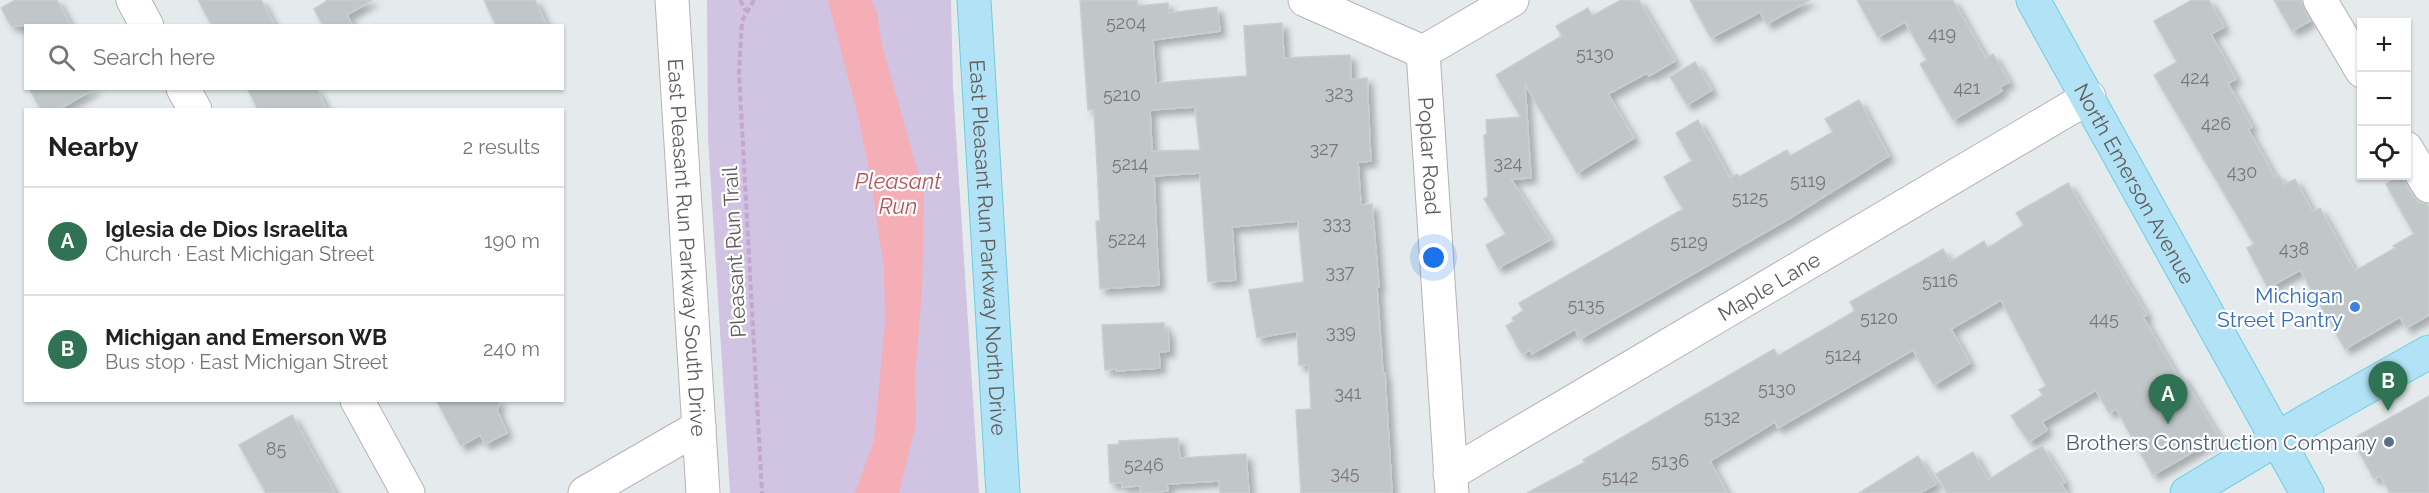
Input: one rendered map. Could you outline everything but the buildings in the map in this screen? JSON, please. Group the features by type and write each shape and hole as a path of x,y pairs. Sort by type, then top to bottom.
{"main road":[{"name":"East Pleasant Run Parkway North Drive","path":"974,0 1003,493"},
{"name":"North Emerson Avenue","path":"2033,0 2307,493"},
{"path":"2187,493 2429,352"}],"street":[{"path":"133,0 146,24"},
{"name":"East Pleasant Run Parkway South Drive","path":"672,0 703,493"},
{"path":"1305,0 1423,52 1512,0"},
{"path":"2320,0 2357,64"},
{"name":"Poplar Road","path":"1423,52 1451,484"},
{"path":"184,90 194,108"},
{"name":"Maple Lane","path":"1451,484 2089,98"},
{"path":"2411,156 2429,186"},
{"path":"358,402 408,493"},
{"path":"585,493 699,427"}],"path":[{"path":"740,0 746,11"},
{"name":"Pleasant Run Trail","path":"754,0 746,11 741,31 739,73 762,493"}],"shaded area":[{"path":"707,0 951,0 953,87 979,493 730,493 708,137"}],"water":[{"name":"Pleasant Run","path":"828,0 871,0 877,12 882,45 924,194 922,291 915,377 916,424 899,493 855,493 874,440 885,323 884,268 870,174 859,120"}],"place":[{"name":"Michigan Street Pantry","path":"2355,307"},
{"name":"Michigan and Emerson WB","path":"2388,411"},
{"name":"Iglesia de Dios Israelita","path":"2168,424"},
{"name":"Brothers Construction Company","path":"2389,442"}]}
